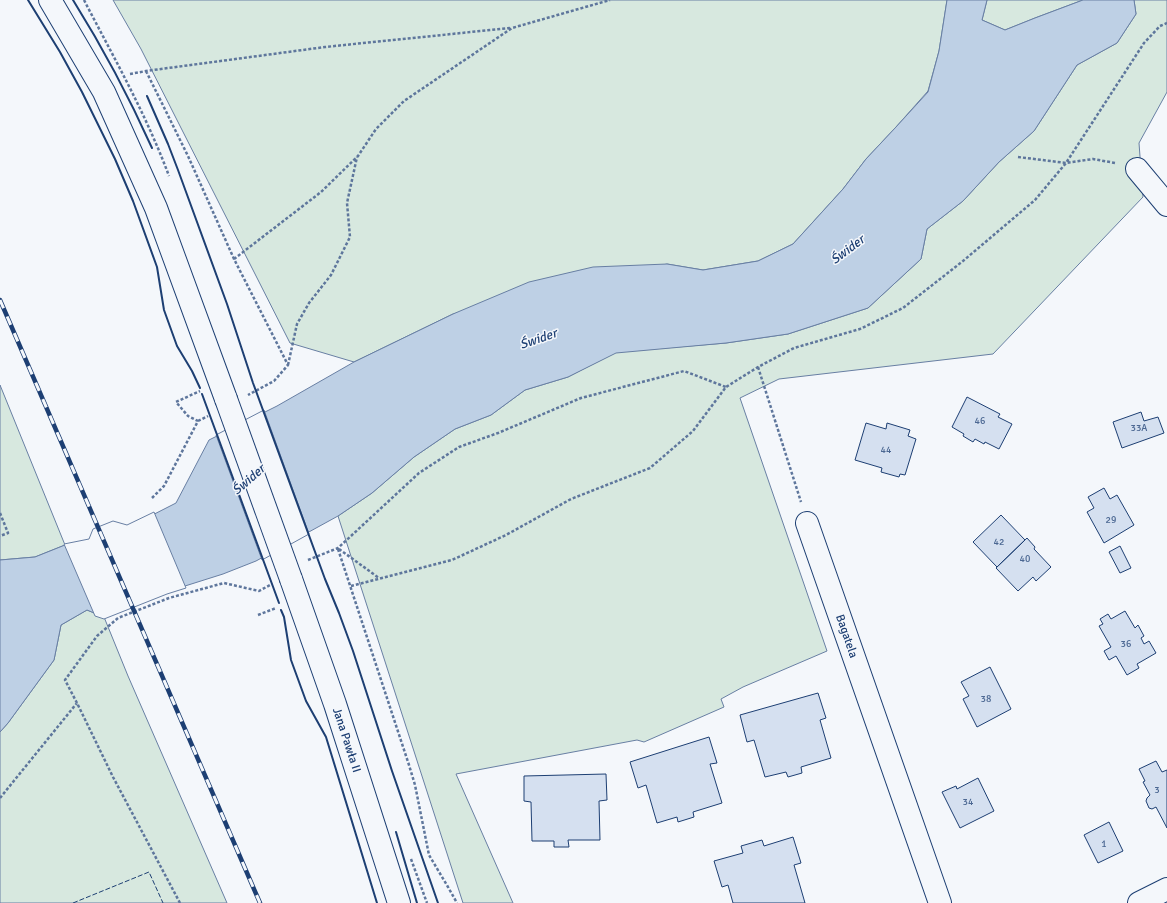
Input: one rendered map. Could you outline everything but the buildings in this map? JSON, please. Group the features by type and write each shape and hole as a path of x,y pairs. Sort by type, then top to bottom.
{"main road":[{"name":"Jana Pawła II","path":"50,0 104,92 156,208 219,406 292,579 336,704 399,903"},
{"path":"1137,169 1167,205"},
{"name":"Bagatela","path":"807,522 940,903"},
{"path":"1139,903 1167,889"}],"path":[{"path":"130,74 324,47 512,28 610,0"},
{"path":"351,586 452,560 506,535 571,499 650,468 693,432 726,387 758,367 794,348 860,329 903,308 963,261 1035,200 1066,163 1144,43 1160,26 1167,23"},
{"path":"234,259 321,192 358,156 376,129 404,101 512,28"},
{"path":"146,71 188,156 234,259 288,365"},
{"path":"247,396 274,381 288,365 297,324 309,303 331,275 350,237 347,203 358,156"},
{"path":"1018,157 1066,163 1093,159 1137,169"},
{"path":"758,367 807,522"},
{"path":"338,548 419,473 459,447 498,433 581,398 684,371 726,387"},
{"path":"198,421 188,416 176,402 200,391"},
{"path":"152,498 164,486 198,421 219,406"},
{"path":"0,513 8,533 0,536"},
{"path":"338,548 379,578"},
{"path":"338,548 415,785 428,855 457,903"},
{"path":"180,903 113,777 65,680 97,636 118,618 168,598 224,583 259,591"},
{"path":"258,615 276,608"},
{"path":"0,798 77,703"}],"shaded area":[{"path":"113,0 947,0 939,51 928,91 866,159 843,189 793,244 758,261 703,270 667,264 453,314 354,362 290,343 141,49"},
{"path":"987,0 1083,0 1005,30 982,20"},
{"path":"1134,0 1167,0 1167,92 1139,143 1143,197 993,354 779,379 740,398 827,651 743,687 721,699 724,707 644,742 637,740 456,774 513,903 463,903 338,516 372,493 414,457 455,429 491,415 525,390 568,377 616,352 726,343 788,334 868,308 921,259 927,229 963,201 999,162 1034,131 1077,65 1117,43 1136,14"},
{"path":"0,385 65,545 35,557 0,560"},
{"path":"87,610 104,617 128,676 227,903 0,903 0,732 54,660 61,625"}],"water":[{"name":"Świder","path":"947,0 987,0 982,20 1005,30 1083,0 1134,0 1136,14 1117,43 1077,65 1034,131 999,162 963,201 927,229 921,259 868,308 788,334 726,343 616,353 568,377 525,390 491,415 455,429 414,457 372,493 338,516 256,561 223,574 166,592 104,617 87,610 61,625 54,660 0,732 0,560 35,557 65,545 90,541 127,528 176,503 209,440 277,406 354,362 453,314 529,282 593,267 667,264 703,270 758,261 793,244 843,189 866,159 928,92 939,51"}],"pier":[{"path":"264,410 309,534 262,560 216,435"},
{"path":"154,512 186,588 104,619 95,616 64,544 89,539 93,529 113,521 127,525"}],"railway":[{"path":"0,300 260,903"}],"fence":[{"path":"73,903 149,872 163,903"}],"wall":[{"path":"28,0 60,52 82,92 115,159 133,201 157,267 164,310 177,346 200,388"},
{"path":"73,0 115,73 152,148"},
{"path":"147,96 178,170 227,304 253,383 353,651 392,771 438,903"},
{"path":"202,394 279,603"},
{"path":"281,610 284,617 291,660 306,701 326,737 377,903"},
{"path":"396,832 417,903"}]}
